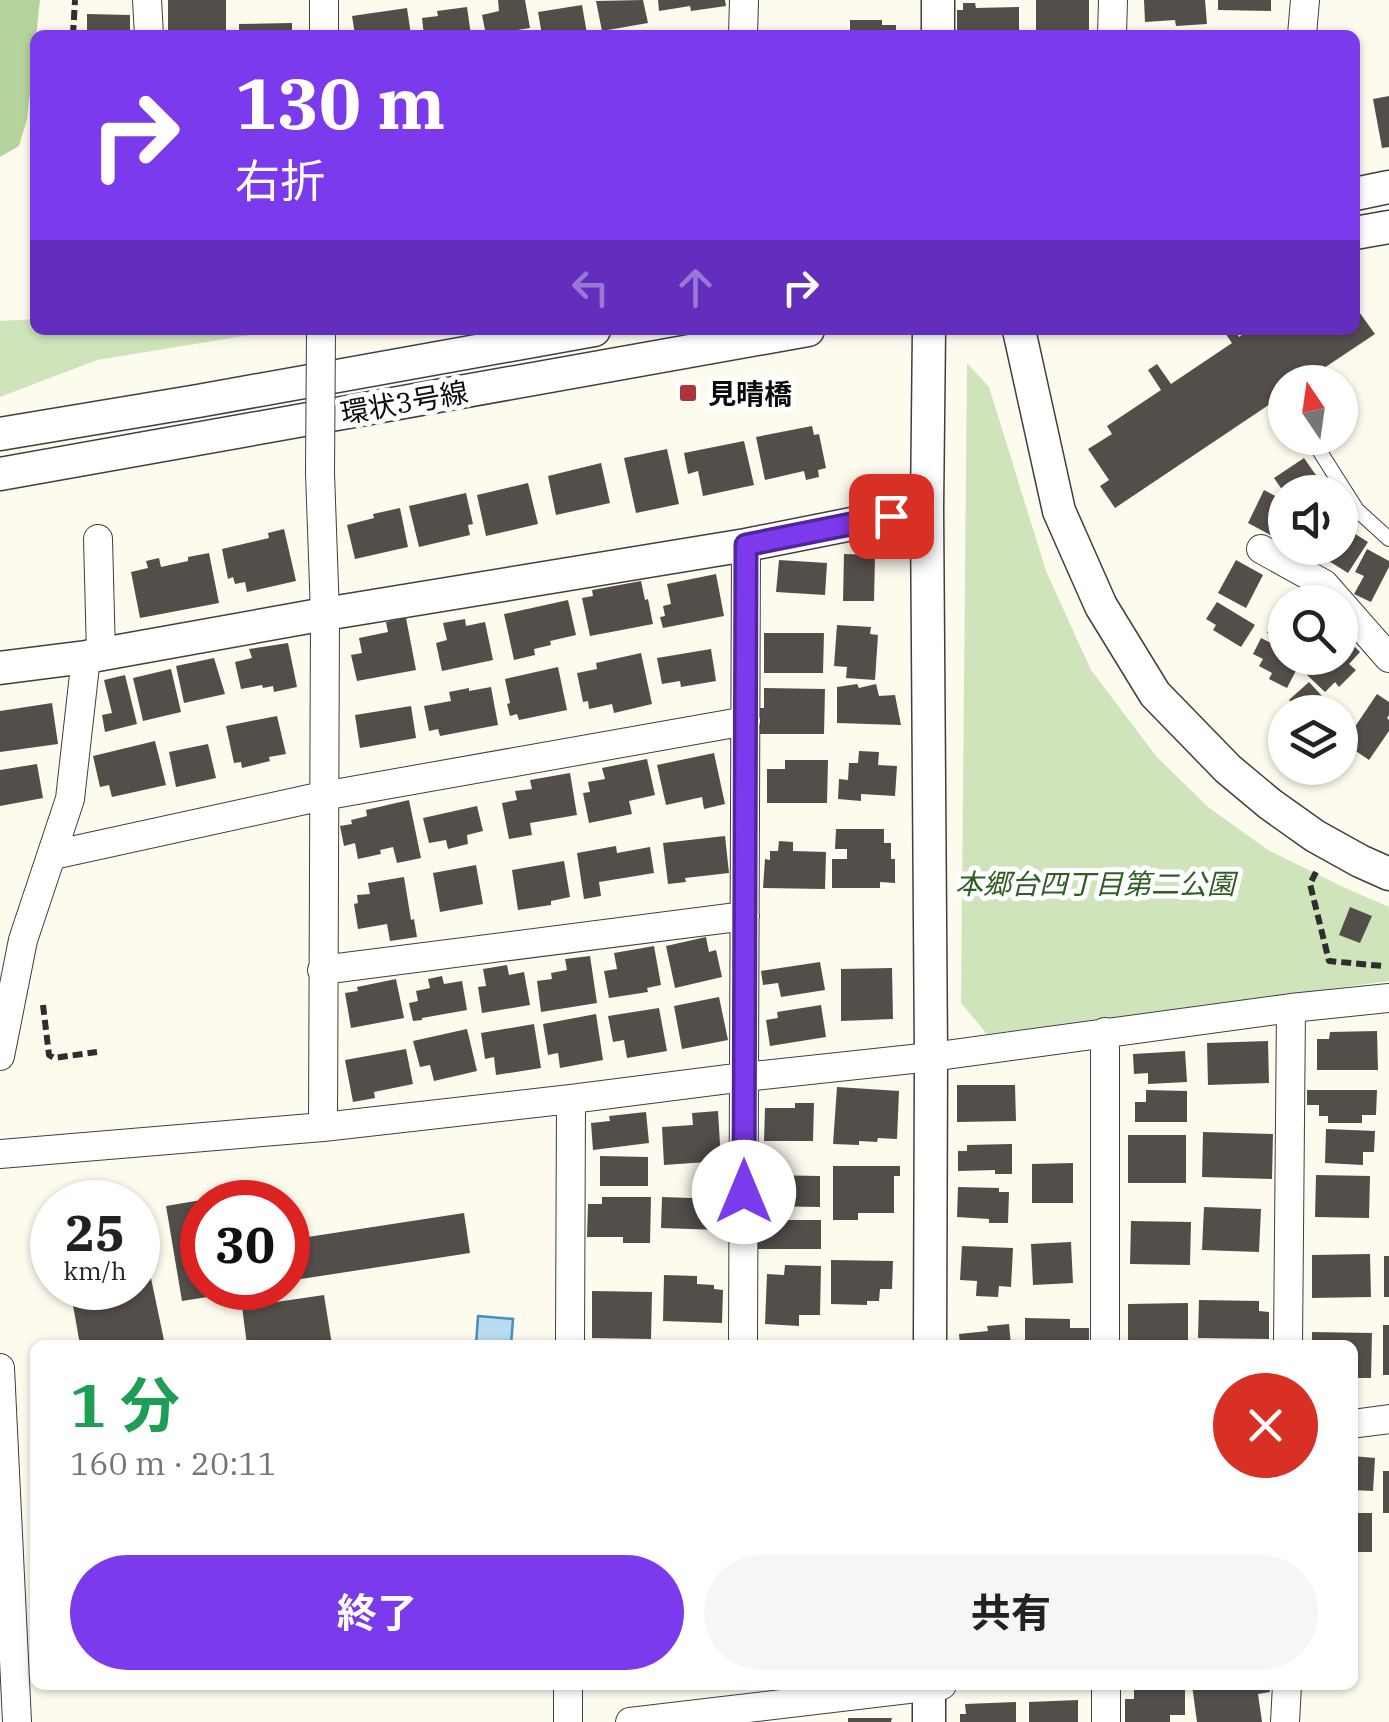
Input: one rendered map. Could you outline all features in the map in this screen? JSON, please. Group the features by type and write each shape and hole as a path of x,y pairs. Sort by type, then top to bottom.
{"street":[{"path":"147,0 148,30"},
{"path":"324,0 324,30"},
{"path":"744,0 744,30"},
{"path":"938,0 938,30"},
{"path":"1112,30 1113,0"},
{"path":"1303,30 1306,0"},
{"path":"1360,193 1389,188"},
{"path":"1360,232 1389,226"},
{"path":"321,335 325,614 323,1127"},
{"name":"環状3号線","path":"0,434 566,335"},
{"name":"環状3号線","path":"0,474 780,335"},
{"path":"929,335 930,1340"},
{"path":"1020,335 1059,511 1101,606 1155,694 1228,769 1270,804 1315,836 1389,874"},
{"path":"0,668 93,656 746,545 927,509"},
{"path":"0,1056 23,940 70,798 93,656 98,539"},
{"path":"743,1340 746,545"},
{"path":"1261,549 1324,584 1389,658"},
{"path":"53,855 323,796 746,721"},
{"path":"322,970 745,916"},
{"path":"0,1154 323,1127 1389,998"},
{"path":"1288,1340 1290,1008"},
{"path":"1105,1032 1106,1340"},
{"path":"570,1340 572,1099"},
{"path":"0,1368 16,1722"},
{"path":"1358,1423 1389,1418"},
{"path":"568,1690 568,1722"},
{"path":"630,1722 741,1705 893,1690"},
{"path":"929,1722 933,1690"},
{"path":"1106,1690 1106,1722"},
{"path":"1284,1722 1287,1690"}],"lane":[{"path":"1322,455 1357,510 1389,539"}],"path":[{"path":"73,30 75,0"},
{"path":"1319,868 1310,884 1329,961 1389,966"},
{"path":"42,1002 50,1055 54,1058 97,1052"}],"green space":[{"path":"0,0 40,0 37,30 30,30 27,119 19,146 0,157"},
{"path":"30,319 30,335 250,335 97,360 0,397 0,321"},
{"name":"本郷台四丁目第二公園","path":"967,363 989,387 1046,571 1091,670 1156,756 1208,807 1268,850 1389,907 1389,981 987,1034 961,1003"}],"water":[{"path":"478,1316 513,1319 511,1340 476,1340"}],"building":[{"path":"168,0 226,0 226,30 168,30"},
{"path":"498,0 525,0 530,28 485,30 482,15 499,11"},
{"path":"643,0 648,23 602,30 596,1"},
{"path":"658,0 725,0 726,6 659,11"},
{"path":"1036,0 1089,0 1089,30 1036,30"},
{"path":"1144,0 1205,0 1207,24 1145,22"},
{"path":"1218,0 1271,0 1271,11 1218,10"},
{"path":"963,3 975,3 976,8 1019,7 1019,30 957,30 957,10 963,10"},
{"path":"582,5 586,30 541,30 538,12"},
{"path":"467,7 470,30 423,30 422,18 438,16 437,11"},
{"path":"407,8 410,30 354,30 352,16"},
{"path":"87,14 130,15 130,30 87,30"},
{"path":"850,20 882,20 882,25 896,25 896,30 850,30"},
{"path":"292,23 292,30 239,30 239,24"},
{"path":"1389,96 1389,147 1382,148 1373,99"},
{"path":"1360,313 1375,334 1328,365 1268,365 1268,405 1115,508 1100,486 1109,480 1088,449 1112,434 1107,426 1161,390 1148,370 1157,364 1171,384 1232,343 1226,335 1360,335"},
{"path":"812,426 814,435 819,434 826,468 818,470 819,477 806,480 804,471 765,480 756,437"},
{"path":"744,441 754,485 703,496 698,471 688,474 684,453"},
{"path":"667,449 679,504 636,513 624,458"},
{"path":"1304,458 1316,475 1278,475"},
{"path":"601,463 610,503 556,515 548,476"},
{"path":"528,483 538,524 486,536 477,495"},
{"path":"1264,490 1268,492 1268,534 1248,523"},
{"path":"466,493 473,524 468,525 470,535 419,547 409,506"},
{"path":"400,508 408,547 355,559 347,525"},
{"path":"284,529 296,581 247,592 245,582 235,584 233,577 228,579 222,549 269,538 268,533"},
{"path":"1358,536 1368,542 1358,558"},
{"path":"1367,549 1389,561 1371,602 1358,596 1364,576 1355,572"},
{"path":"209,553 219,603 140,618 131,572 148,568 146,561 159,558 161,567"},
{"path":"844,554 875,555 874,601 843,601"},
{"path":"779,560 827,563 825,595 776,592"},
{"path":"1236,560 1263,575 1246,608 1218,593"},
{"path":"1335,565 1353,565 1348,573"},
{"path":"716,574 724,616 663,628 663,606 671,604 667,584"},
{"path":"641,581 653,624 590,636 582,598 593,596 592,590"},
{"path":"568,600 576,635 550,641 551,645 534,649 535,655 514,660 504,614"},
{"path":"1217,602 1255,625 1241,647 1213,630 1216,625 1206,619"},
{"path":"406,618 416,670 357,681 351,655 362,653 359,638 388,632 386,622"},
{"path":"465,619 466,626 485,622 493,660 442,671 436,643 447,640 443,623"},
{"path":"837,625 871,627 870,634 878,635 875,680 846,678 847,667 834,666"},
{"path":"764,633 824,633 823,673 764,673"},
{"path":"1261,638 1268,642 1268,671 1259,666 1263,659 1253,654"},
{"path":"288,643 297,687 274,692 273,686 262,685 241,689 235,662 252,658 249,649"},
{"path":"711,649 716,681 681,687 680,681 662,684 657,658"},
{"path":"641,653 652,704 614,713 612,704 589,709 588,701 583,702 577,673 597,669 596,663"},
{"path":"214,658 225,694 184,703 176,666"},
{"path":"558,667 567,710 519,720 517,714 510,716 505,679"},
{"path":"171,669 181,712 143,721 133,678"},
{"path":"125,675 137,724 105,732 102,715 112,713 104,680"},
{"path":"1271,675 1294,675 1287,688 1269,679"},
{"path":"1307,675 1351,675 1339,687 1335,682 1325,692"},
{"path":"1309,682 1321,695 1295,695"},
{"path":"857,684 859,688 876,684 879,696 895,695 901,725 837,723 837,687"},
{"path":"491,687 498,725 440,736 438,729 429,731 424,706 451,701 449,692"},
{"path":"764,688 825,689 824,734 759,734"},
{"path":"1377,694 1389,702 1389,731 1369,760 1358,753 1358,722"},
{"path":"52,703 58,744 0,752 0,711"},
{"path":"411,706 416,738 360,748 355,715"},
{"path":"277,716 286,754 242,768 241,762 234,763 226,726"},
{"path":"155,741 166,785 112,797 109,785 100,787 93,756"},
{"path":"208,744 216,778 176,787 169,752"},
{"path":"859,751 879,752 878,765 897,766 895,796 861,794 861,801 838,799 839,779 848,780 849,763 858,763"},
{"path":"714,753 725,804 704,809 702,797 666,805 657,765"},
{"path":"647,759 655,795 629,801 632,814 589,823 583,793 590,792 588,782 605,779 602,768"},
{"path":"785,760 828,760 827,803 767,803 767,769 785,769"},
{"path":"37,764 43,798 0,806 0,770"},
{"path":"570,773 577,815 530,823 532,835 509,839 502,803 517,800 515,791 532,789 530,780"},
{"path":"409,800 421,858 397,863 393,847 358,859 355,843 344,846 340,826 367,816 366,810"},
{"path":"477,806 483,831 467,835 468,844 448,849 446,840 429,843 423,818"},
{"path":"836,829 884,829 884,843 891,843 891,859 895,859 895,883 880,882 880,888 832,888 832,859 847,859 847,849 835,849"},
{"path":"725,836 729,873 668,884 663,843"},
{"path":"779,841 793,842 793,851 826,852 825,889 763,888 765,859 770,860 770,851 778,851"},
{"path":"616,846 617,853 650,847 654,873 599,882 601,896 584,899 577,853"},
{"path":"564,861 570,897 551,901 551,905 518,910 512,870"},
{"path":"476,865 483,904 440,912 433,873"},
{"path":"404,877 417,937 390,941 387,924 358,929 354,904 358,903 357,895 370,894 368,883"},
{"path":"1350,907 1372,916 1360,943 1339,935"},
{"path":"706,937 709,952 716,950 722,977 675,988 666,946"},
{"path":"654,946 661,985 647,988 648,992 609,998 604,971 617,969 614,953"},
{"path":"590,956 597,1003 541,1012 537,981 552,979 551,973 567,970 565,959"},
{"path":"820,962 825,990 781,997 778,983 763,985 761,971"},
{"path":"507,965 509,975 524,972 530,1005 482,1013 478,987 486,986 483,969"},
{"path":"892,968 893,1019 841,1021 841,969"},
{"path":"442,976 444,984 462,981 467,1010 413,1021 409,1003 418,1001 416,991 430,988 428,979"},
{"path":"396,979 404,1018 351,1028 345,993"},
{"path":"719,997 728,1040 682,1049 674,1006"},
{"path":"821,1005 826,1037 770,1046 766,1020 778,1018 777,1012"},
{"path":"659,1008 667,1051 627,1058 624,1040 613,1042 608,1016"},
{"path":"596,1014 603,1060 560,1068 558,1053 548,1055 543,1024"},
{"path":"534,1024 541,1068 496,1075 494,1057 485,1059 481,1033"},
{"path":"467,1029 477,1071 434,1081 430,1065 420,1067 413,1041"},
{"path":"1377,1031 1378,1070 1317,1070 1317,1039 1329,1039 1330,1032"},
{"path":"1268,1041 1269,1083 1208,1085 1207,1043"},
{"path":"406,1049 413,1084 374,1092 375,1098 353,1102 345,1060"},
{"path":"1185,1051 1187,1082 1148,1084 1148,1073 1134,1074 1133,1054"},
{"path":"957,1085 1015,1085 1016,1121 957,1122"},
{"path":"837,1087 899,1091 897,1139 859,1141 859,1145 833,1144"},
{"path":"1146,1090 1187,1091 1187,1122 1135,1122 1135,1102 1146,1102"},
{"path":"1307,1090 1377,1090 1376,1115 1362,1115 1362,1123 1328,1123 1328,1116 1319,1116 1319,1105 1307,1105"},
{"path":"795,1103 814,1103 813,1141 764,1141 765,1108 795,1108"},
{"path":"718,1111 721,1161 664,1165 662,1127 693,1125 692,1113"},
{"path":"646,1112 649,1143 593,1150 591,1123 610,1121 609,1116"},
{"path":"1326,1129 1375,1131 1374,1152 1363,1152 1363,1165 1325,1163"},
{"path":"1203,1132 1273,1134 1272,1179 1202,1177"},
{"path":"1128,1135 1186,1135 1186,1183 1128,1183"},
{"path":"1012,1144 1012,1174 995,1174 995,1170 958,1171 958,1151 967,1151 967,1145"},
{"path":"600,1156 648,1157 648,1186 600,1186"},
{"path":"1073,1163 1073,1203 1032,1203 1032,1164"},
{"path":"833,1166 900,1166 900,1176 894,1176 894,1213 858,1213 858,1220 833,1220"},
{"path":"760,1175 820,1176 820,1207 759,1206"},
{"path":"1316,1175 1370,1176 1369,1218 1315,1217"},
{"path":"958,1187 999,1188 999,1192 1009,1192 1008,1223 957,1217"},
{"path":"602,1197 651,1197 650,1243 623,1243 623,1237 587,1237 588,1204 602,1204"},
{"path":"662,1197 721,1199 720,1230 661,1228"},
{"path":"180,1204 180,1289 166,1206"},
{"path":"1204,1207 1261,1209 1259,1252 1202,1250"},
{"path":"464,1213 470,1253 310,1278 310,1237"},
{"path":"758,1220 821,1220 821,1249 758,1249"},
{"path":"1131,1221 1191,1222 1190,1265 1130,1264"},
{"path":"1071,1242 1073,1283 1033,1285 1031,1244"},
{"path":"962,1246 1013,1248 1011,1287 999,1286 998,1297 976,1296 977,1281 960,1280"},
{"path":"1370,1254 1371,1297 1312,1298 1312,1255"},
{"path":"1384,1256 1389,1256 1389,1297 1384,1297"},
{"path":"831,1260 893,1261 892,1289 880,1289 879,1301 867,1301 867,1305 831,1304"},
{"path":"785,1265 821,1266 820,1315 799,1315 799,1326 765,1324 767,1274 784,1275"},
{"path":"664,1275 697,1276 697,1284 723,1290 722,1323 663,1321"},
{"path":"592,1291 652,1292 651,1339 592,1338"},
{"path":"324,1295 331,1340 246,1340 242,1310 310,1310 310,1297"},
{"path":"1199,1300 1259,1301 1259,1311 1269,1312 1269,1339 1198,1338"},
{"path":"1188,1303 1188,1340 1128,1340 1128,1304"},
{"path":"74,1310 158,1310 164,1340 79,1340"},
{"path":"1025,1318 1070,1319 1070,1328 1089,1328 1089,1340 1025,1340"},
{"path":"1009,1324 1011,1340 960,1340 959,1334 988,1331 987,1326"},
{"path":"1383,1325 1389,1325 1389,1375 1383,1375"},
{"path":"1312,1332 1372,1333 1371,1378 1358,1378 1358,1340 1312,1340"},
{"path":"1358,1457 1375,1458 1373,1491 1358,1490"},
{"path":"1383,1471 1389,1471 1389,1513 1383,1513"},
{"path":"1358,1513 1372,1513 1372,1552 1358,1552"},
{"path":"1134,1690 1185,1690 1185,1715 1170,1715 1170,1722 1125,1722 1125,1699 1134,1699"},
{"path":"1193,1690 1270,1690 1258,1694 1262,1722 1197,1722"},
{"path":"1078,1700 1078,1722 1029,1722 1029,1702"},
{"path":"1016,1702 1016,1722 960,1722 960,1714 966,1714 965,1704"},
{"path":"848,1718 892,1718 891,1722 848,1722"}],"place":[{"name":"見晴橋","path":"688,393"}],"route":[{"path":"744,1192 746,545 891,516"}]}
